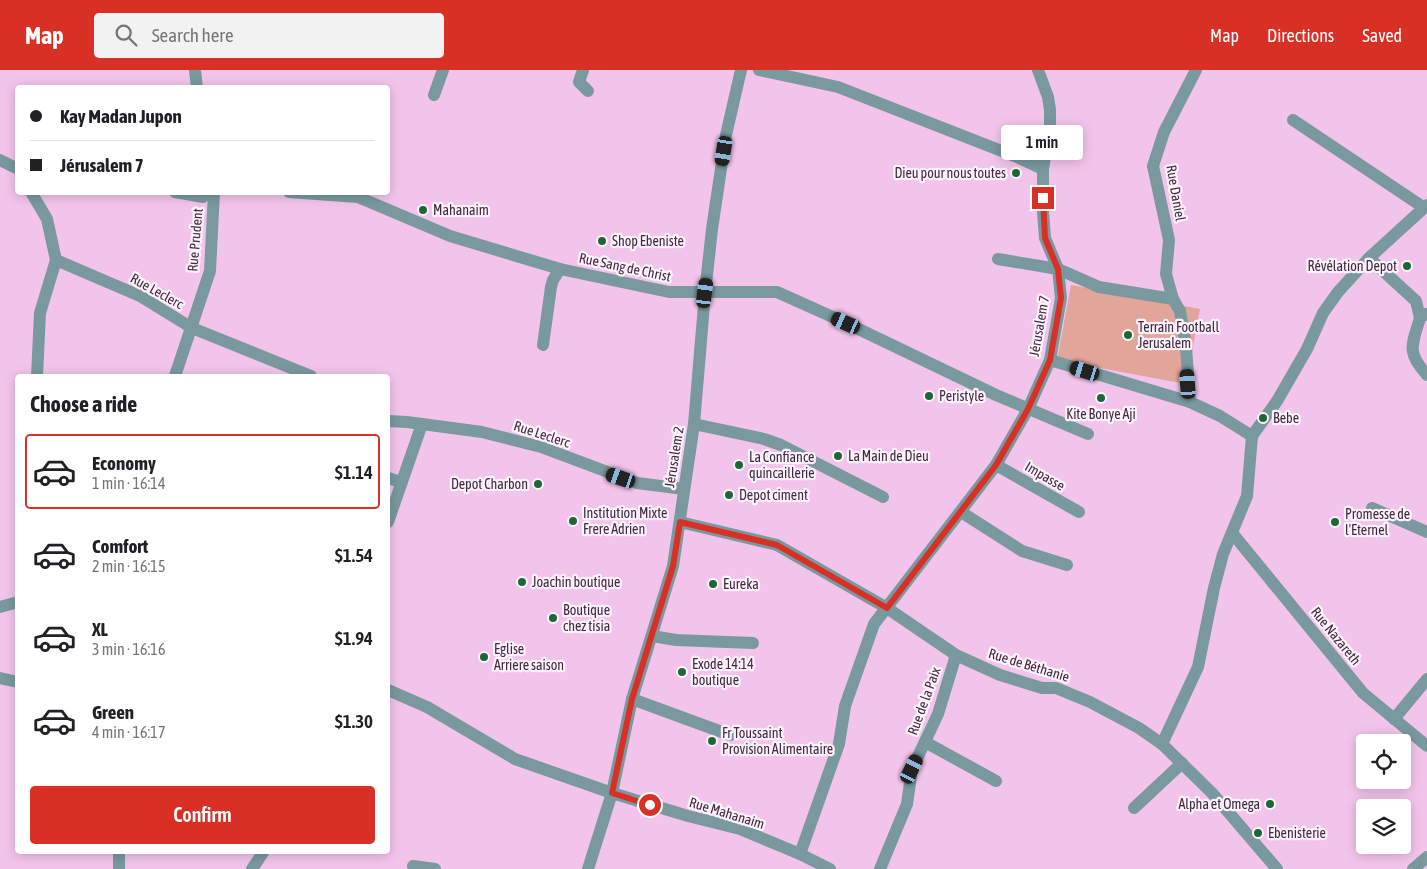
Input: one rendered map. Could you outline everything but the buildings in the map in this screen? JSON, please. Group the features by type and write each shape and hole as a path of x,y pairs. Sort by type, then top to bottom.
{"street":[{"path":"195,70 198,85"},
{"path":"434,95 443,70"},
{"path":"583,70 579,82 588,91"},
{"name":"Jérusalem 2","path":"588,869 612,793 632,699 673,566 694,424 712,229 726,135 741,70"},
{"path":"759,70 838,87 1018,157 1043,169"},
{"name":"Jérusalem 7","path":"800,854 839,744 845,706 874,624 996,465 1028,409 1050,360 1061,298 1058,269 1045,238 1042,212 1043,169 1050,125 1050,110 1048,96 1038,70"},
{"name":"Rue Daniel","path":"1190,402 1183,329 1180,311 1166,274 1169,240 1153,166 1164,132 1196,70"},
{"path":"1162,744 1198,666 1223,554 1248,496 1252,436 1277,401 1306,349 1323,313 1338,292 1369,258 1425,206 1293,120"},
{"path":"0,160 15,168"},
{"path":"33,195 47,219 56,260 40,313 37,374"},
{"path":"192,195 203,197 205,195"},
{"name":"Rue Prudent","path":"176,374 210,271 214,195"},
{"name":"Rue Sang de Christ","path":"330,195 358,197 450,236 560,269 669,292 777,292 996,395 1088,434"},
{"path":"1369,258 1416,301 1424,316 1412,346 1417,364 1427,375"},
{"path":"998,259 1058,269 1099,287 1174,299"},
{"name":"Rue Leclerc","path":"56,260 140,296 192,328 306,374"},
{"path":"543,344 551,287 560,269"},
{"path":"1050,360 1190,402 1220,416 1252,436"},
{"name":"Rue Leclerc","path":"390,421 482,432 541,447 590,467 637,483 684,488"},
{"path":"390,516 422,424"},
{"path":"694,424 781,445 883,497"},
{"name":"Impasse","path":"996,465 1079,512"},
{"path":"390,479 401,482"},
{"path":"1372,508 1427,532"},
{"path":"961,512 1022,551 1067,565"},
{"name":"Rue de Béthanie","path":"680,522 777,545 887,608 956,655 1000,675 1042,688 1056,688 1090,702 1139,728 1162,744 1212,793 1277,869"},
{"name":"Rue Nazareth","path":"1233,534 1363,693 1427,746"},
{"path":"0,607 15,603"},
{"path":"652,636 676,640 753,643"},
{"name":"Rue de la Paix","path":"880,869 906,804 912,769 938,714 956,655"},
{"path":"0,678 15,681"},
{"path":"1394,719 1427,679"},
{"name":"Rue Mahanaim","path":"390,691 427,707 516,759 612,793 740,830 800,854 830,869"},
{"path":"632,699 730,735"},
{"path":"925,742 996,781"},
{"path":"1134,808 1182,763"},
{"path":"119,854 119,869"},
{"path":"252,869 262,854"},
{"path":"1413,869 1427,857"},
{"path":"413,866 435,869"}],"shaded area":[{"name":"Terrain Football Jerusalem","path":"1071,285 1200,309 1186,384 1057,360"}],"place":[{"name":"Dieu pour nous toutes","path":"1016,173"},
{"name":"Mahanaim","path":"423,210"},
{"name":"Shop Ebeniste","path":"602,241"},
{"name":"Révélation Depot","path":"1407,266"},
{"name":"Terrain Football Jerusalem","path":"1128,335"},
{"name":"Peristyle","path":"929,396"},
{"name":"Kite Bonye Aji","path":"1101,398"},
{"name":"Bebe","path":"1263,418"},
{"name":"La Main de Dieu","path":"838,456"},
{"name":"La Confiance quincaillerie","path":"739,465"},
{"name":"Depot Charbon","path":"538,484"},
{"name":"Depot ciment","path":"729,495"},
{"name":"Institution Mixte Frere Adrien","path":"573,521"},
{"name":"Promesse de l'Eternel","path":"1335,522"},
{"name":"Joachin boutique","path":"522,582"},
{"name":"Eureka","path":"713,584"},
{"name":"Boutique chez tisia","path":"553,618"},
{"name":"Eglise Arriere saison","path":"484,657"},
{"name":"Exode 14:14 boutique","path":"682,672"},
{"name":"Fr Toussaint Provision Alimentaire","path":"712,741"},
{"name":"Alpha et Omega","path":"1270,804"},
{"name":"Ebenisterie","path":"1258,833"}],"route":[{"path":"650,805 612,793 632,699 673,566 680,522 777,545 887,608 996,465 1028,409 1050,360 1061,298 1058,269 1045,238 1042,212 1043,198"}]}
